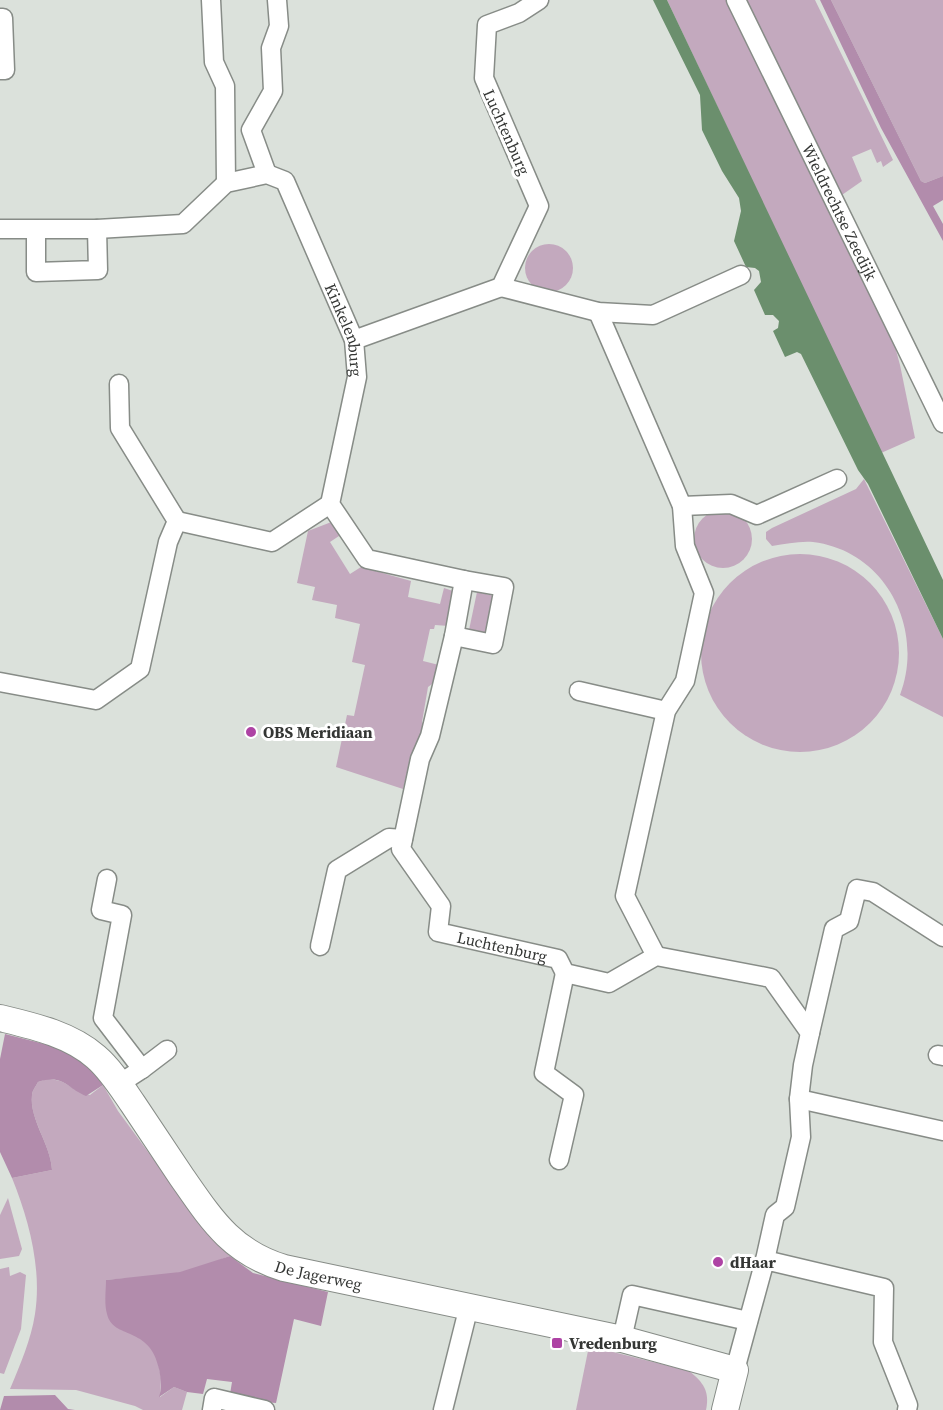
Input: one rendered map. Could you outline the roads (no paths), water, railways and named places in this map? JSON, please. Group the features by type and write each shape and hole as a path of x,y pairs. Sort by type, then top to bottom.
{"street":[{"path":"211,0 214,62 225,86 226,183"},
{"path":"0,230 97,229 183,224 226,183 267,174 251,130 273,91 271,48 279,26 277,0"},
{"name":"Luchtenburg","path":"501,287 539,206 484,78 487,25 519,13 539,0"},
{"name":"Wieldrechtse Zeedijk","path":"736,0 943,423"},
{"path":"0,18 3,18 5,70 0,70"},
{"name":"Kinkelenburg","path":"267,174 285,181 354,340 357,377 330,504"},
{"path":"36,231 36,272 98,270 97,229"},
{"path":"354,340 501,287 598,312 653,315 741,275"},
{"path":"598,312 682,506 685,546 704,593 685,681 666,711 625,896 656,956 771,978 810,1033"},
{"path":"119,384 120,428 177,521 272,542 330,504 368,558 504,587 493,644 454,636"},
{"path":"682,506 731,504 758,515 837,479"},
{"path":"0,682 96,700 140,669 168,542 177,521"},
{"path":"320,946 337,870 389,838 403,839 420,759 430,736 454,636 464,580"},
{"path":"579,692 666,711"},
{"name":"Luchtenburg","path":"403,839 401,849 441,906 438,932 558,959 565,973 609,983 656,956"},
{"path":"107,879 101,910 122,915 103,1018 142,1069"},
{"path":"725,1410 775,1215 785,1207 801,1137 800,1099 803,1065 834,929 849,921 857,889 873,892 943,937"},
{"path":"559,1160 574,1095 544,1073 565,973"},
{"name":"De Jagerweg","path":"0,1018 58,1034 97,1058 119,1084 205,1212 225,1236 245,1251 269,1263 622,1339 735,1370"},
{"path":"119,1084 167,1050"},
{"path":"800,1099 943,1131"},
{"path":"765,1260 884,1288 883,1342 908,1405 907,1410"},
{"path":"622,1339 632,1295 748,1321"},
{"path":"443,1410 469,1306"},
{"path":"212,1410 214,1398 265,1410"}],"place":[{"name":"OBS Meridiaan","path":"251,732"},
{"name":"dHaar","path":"718,1262"},
{"name":"Vredenburg","path":"557,1343"}]}
